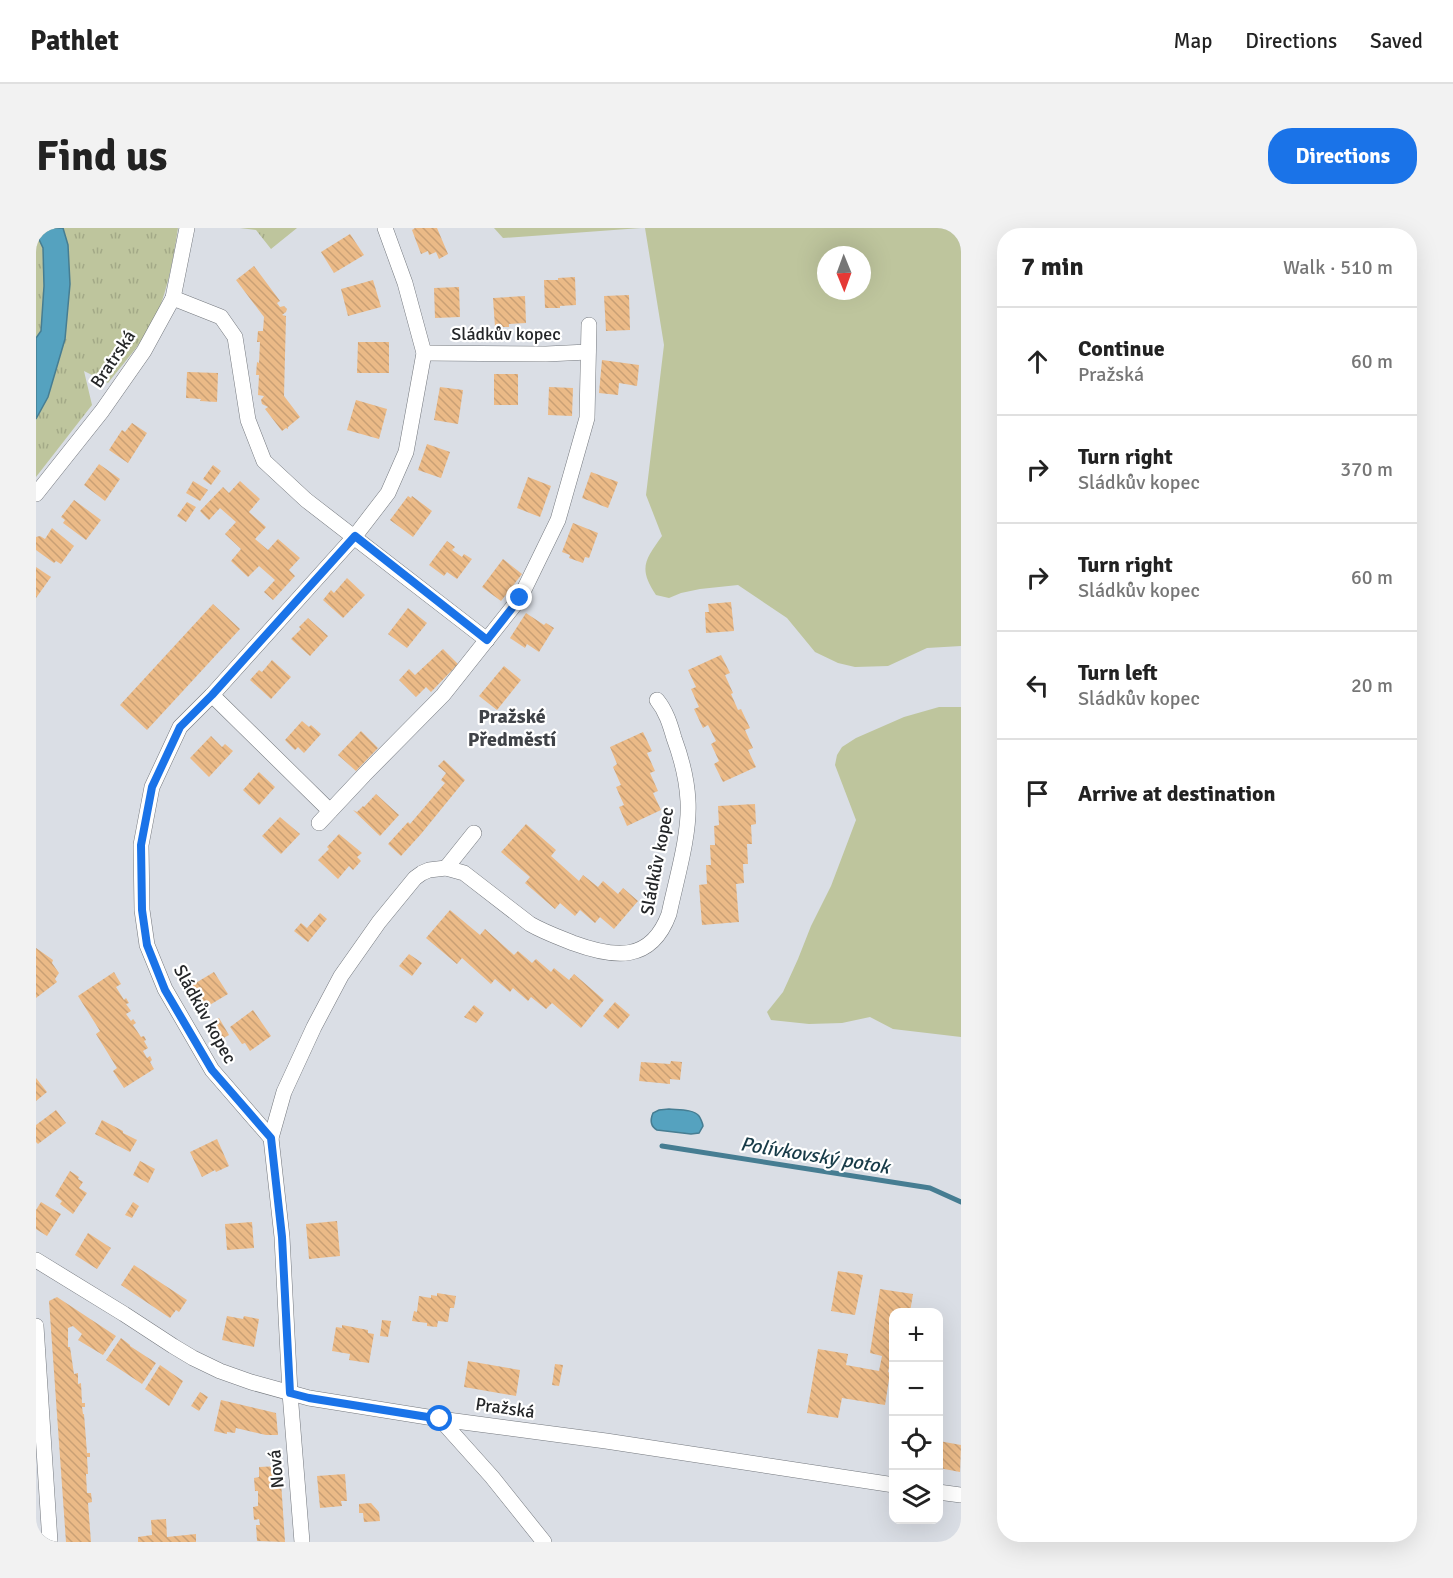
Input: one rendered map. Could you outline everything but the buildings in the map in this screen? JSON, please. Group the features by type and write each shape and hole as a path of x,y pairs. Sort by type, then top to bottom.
{"street":[{"name":"Bratrská","path":"36,494 102,411 144,351 172,297 187,228"},
{"name":"Sládkův kopec","path":"271,1138 212,1070 165,990 147,945 142,910 141,845 152,787 180,727 212,695 355,536 388,493 406,452 424,353 405,283 385,228"},
{"path":"172,297 221,317 235,337 248,420 264,461 306,500 487,640"},
{"path":"319,823 443,695 520,598 558,520 587,418 589,325"},
{"name":"Sládkův kopec","path":"424,353 588,352"},
{"path":"212,695 330,811"},
{"name":"Sládkův kopec","path":"446,868 464,873 542,931 588,948 607,953 634,952 652,943 665,925 669,914 687,829 688,814 687,787 679,752 667,717 657,700"},
{"path":"290,1393 282,1237 271,1138 284,1092 341,976 367,937 415,878 429,870 446,868 474,833"},
{"name":"Pražská","path":"36,1260 193,1358 220,1371 309,1398 889,1484"},
{"path":"36,1326 50,1542"},
{"name":"Nová","path":"290,1393 302,1542"},
{"path":"440,1419 492,1477 544,1542"},
{"path":"943,1493 961,1495"}],"green space":[{"path":"36,228 178,228 167,283 153,323 135,350 108,383 84,371 92,405 36,477 36,419 48,397 65,339 41,331 36,338"},
{"path":"240,228 297,228 271,249 256,230"},
{"path":"494,228 641,228 503,238"},
{"path":"645,228 961,228 961,646 927,648 888,666 855,667 838,663 815,652 787,618 738,585 700,589 669,598 656,595 647,578 646,564 662,536 646,495 664,345"},
{"path":"939,707 961,707 961,1037 893,1029 870,1017 842,1023 809,1024 771,1020 767,1012 783,992 831,886 856,820 835,765 837,755 842,747 856,738 904,717"}],"water":[{"path":"36,228 63,228 68,245 70,284 65,339 48,397 36,419 36,338 41,331 44,286 43,248"},
{"path":"669,1109 697,1114 703,1126 699,1133 657,1130 653,1127 651,1118 653,1113"}],"waterway":[{"name":"Polívkovský potok","path":"662,1146 930,1188 961,1202"}],"district":[{"name":"Pražské Předměstí","path":"512,728"}],"route":[{"path":"440,1419 290,1393 282,1237 271,1138 212,1070 165,990 147,945 142,910 141,845 152,787 180,727 212,695 355,536 487,640 520,598"}]}
